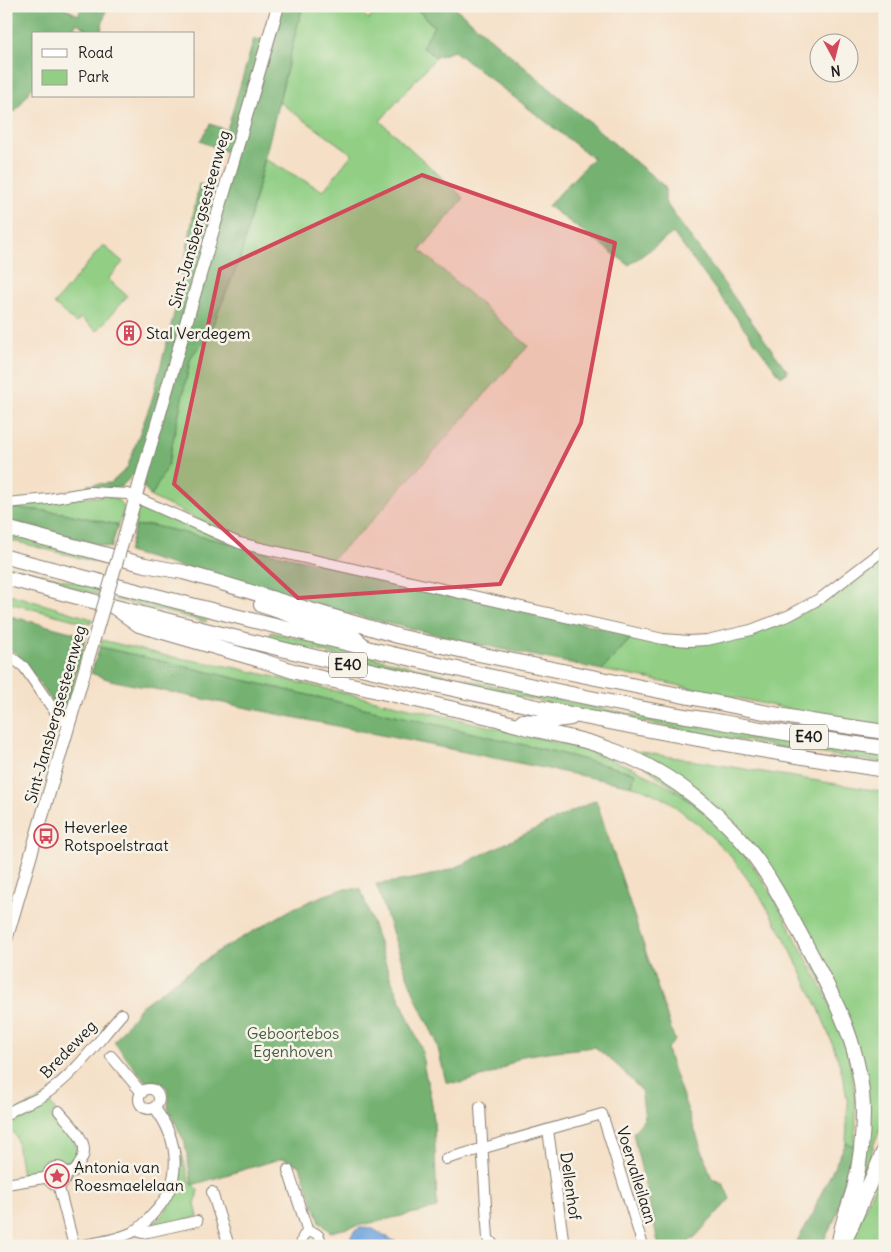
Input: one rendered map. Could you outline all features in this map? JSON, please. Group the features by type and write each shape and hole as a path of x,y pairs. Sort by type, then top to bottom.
{"highway":[{"path":"6,528 216,581 398,636 550,670 752,710 885,732"},
{"name":"E40","path":"6,557 367,649 637,708 885,748"},
{"path":"145,564 353,636 367,649"},
{"name":"E40","path":"6,578 379,673 583,717 726,745 885,770"},
{"path":"114,607 139,625 296,672 497,719 516,726 580,740 622,754 655,770 718,815 746,846 765,872 831,991 851,1038 858,1064 862,1091 862,1141 853,1189 840,1230 839,1244"},
{"path":"497,719 541,722 583,717"},
{"path":"839,1244 848,1234 885,1148"}],"main road":[{"name":"Sint-Jansbergsesteenweg","path":"7,935 278,6"}],"street":[{"path":"6,502 49,499 90,492 128,494 239,543 663,639 689,641 707,640 751,630 790,615 820,598 885,549"},
{"path":"6,653 24,667 60,719 63,720"},
{"name":"Bredeweg","path":"6,1115 22,1105 43,1096 72,1072 122,1014"},
{"path":"112,1056 142,1093"},
{"path":"148,1089 156,1092 159,1099 158,1104 147,1108 142,1105 140,1100 142,1093 148,1089"},
{"path":"79,1246 122,1236 135,1230 166,1199 174,1173 174,1150 163,1119 154,1107"},
{"path":"480,1107 488,1239 492,1243"},
{"path":"59,1110 80,1137 84,1151 78,1167 71,1173 66,1174"},
{"name":"Voervalleilaan","path":"548,1130 602,1114 643,1246"},
{"path":"446,1159 548,1130"},
{"name":"Dellenhof","path":"548,1130 564,1246"},
{"path":"56,1167 62,1168 66,1174 64,1181 58,1184 52,1182 49,1177 50,1171 56,1167"},
{"path":"288,1170 308,1232"},
{"path":"6,1184 49,1177"},
{"path":"58,1184 74,1246"},
{"path":"212,1192 229,1246"},
{"path":"135,1230 142,1233 197,1221"},
{"path":"302,1246 301,1239 308,1232 314,1232 319,1236 320,1246"}],"highlighted area":[{"path":"422,175 615,243 581,423 500,584 298,598 174,484 220,269"}],"green space":[{"path":"6,6 60,6 78,15 83,6 107,6 102,32 91,32 77,23 71,32 32,32 32,88 15,112 6,106"},
{"path":"278,6 303,6 240,259 209,334 191,357 168,464 151,497 134,474 121,487 89,491 87,485 111,483 127,468 152,400 179,294 199,184 218,190 229,153 200,141 210,124 227,130 254,39 268,40"},
{"path":"303,6 351,6 369,19 380,6 414,6 434,27 422,47 436,57 380,121 464,198 420,250 528,346 368,525 331,560 232,535 151,497 168,464 191,356 209,334 240,259 265,159 323,191 352,154 279,102"},
{"path":"414,6 453,6 665,187 665,202 788,372 781,377 673,233 629,265 548,206 593,158 454,51 436,57 422,47 434,26"},
{"path":"103,245 123,262 108,279 127,296 97,331 81,318 76,323 54,304"},
{"path":"91,497 111,497 118,500 125,509 118,525 64,513 6,507"},
{"path":"146,506 238,546 150,525 135,527 137,512 141,507"},
{"path":"6,507 64,513 118,525 111,548 6,520"},
{"path":"150,525 634,635 602,670 473,643 340,612 128,552 135,527"},
{"path":"6,533 108,560 107,565 6,539"},
{"path":"885,554 885,726 825,717 602,670 634,635 687,644 794,617"},
{"path":"6,565 100,589 99,595 6,570"},
{"path":"6,593 92,619 90,624 6,602"},
{"path":"116,594 208,617 206,622 115,599"},
{"path":"6,615 86,636 69,701 62,708 57,708 22,659 6,645"},
{"path":"271,632 544,697 696,726 885,757 885,763 652,724 498,692 269,639"},
{"path":"102,640 167,656 232,667 548,740 591,752 636,769 677,792 708,816 735,843 754,867 774,897 829,1002 842,1033 850,1063 855,1093 856,1125 854,1146 846,1143 848,1106 844,1080 837,1056 819,1009 783,935 760,896 730,855 699,825 667,800 632,786 635,773 555,752 100,647"},
{"path":"100,647 555,752 635,773 632,786 110,680 91,673"},
{"path":"623,749 885,792 885,1123 877,1136 862,1178 866,1073 760,856"},
{"path":"596,800 675,1041 667,1049 670,1060 712,1179 723,1183 730,1199 696,1236 684,1246 659,1246 633,1133 645,1118 641,1090 619,1067 595,1047 523,1056 495,1073 460,1083 446,1082 436,1040 420,1008 405,970 376,884 414,879 465,864"},
{"name":"Geboortebos Egenhoven","path":"343,889 361,889 390,976 422,1050 434,1120 437,1208 330,1232 320,1222 300,1166 283,1158 192,1185 185,1143 168,1108 169,1096 167,1088 160,1082 145,1081 114,1042 141,1006 215,953 294,908"},
{"path":"45,1097 56,1111 50,1115 61,1130 64,1128 74,1142 77,1150 76,1158 67,1167 65,1162 43,1166 44,1172 22,1175 16,1136 6,1124 6,1120 23,1108"},
{"path":"846,1143 854,1146 846,1187 834,1221 821,1246 794,1246 814,1212"},
{"path":"181,1150 189,1181 198,1190 195,1204 198,1217 147,1230 164,1213 175,1194 180,1173"},
{"path":"885,1163 885,1246 848,1246"}],"water":[{"path":"360,1228 371,1228 400,1246 351,1246 350,1240 352,1235"}],"place":[{"name":"Stal Verdegem","path":"129,333"},
{"name":"Heverlee Rotspoelstraat","path":"46,836"},
{"name":"Antonia van Roesmaelelaan","path":"57,1176"}]}
